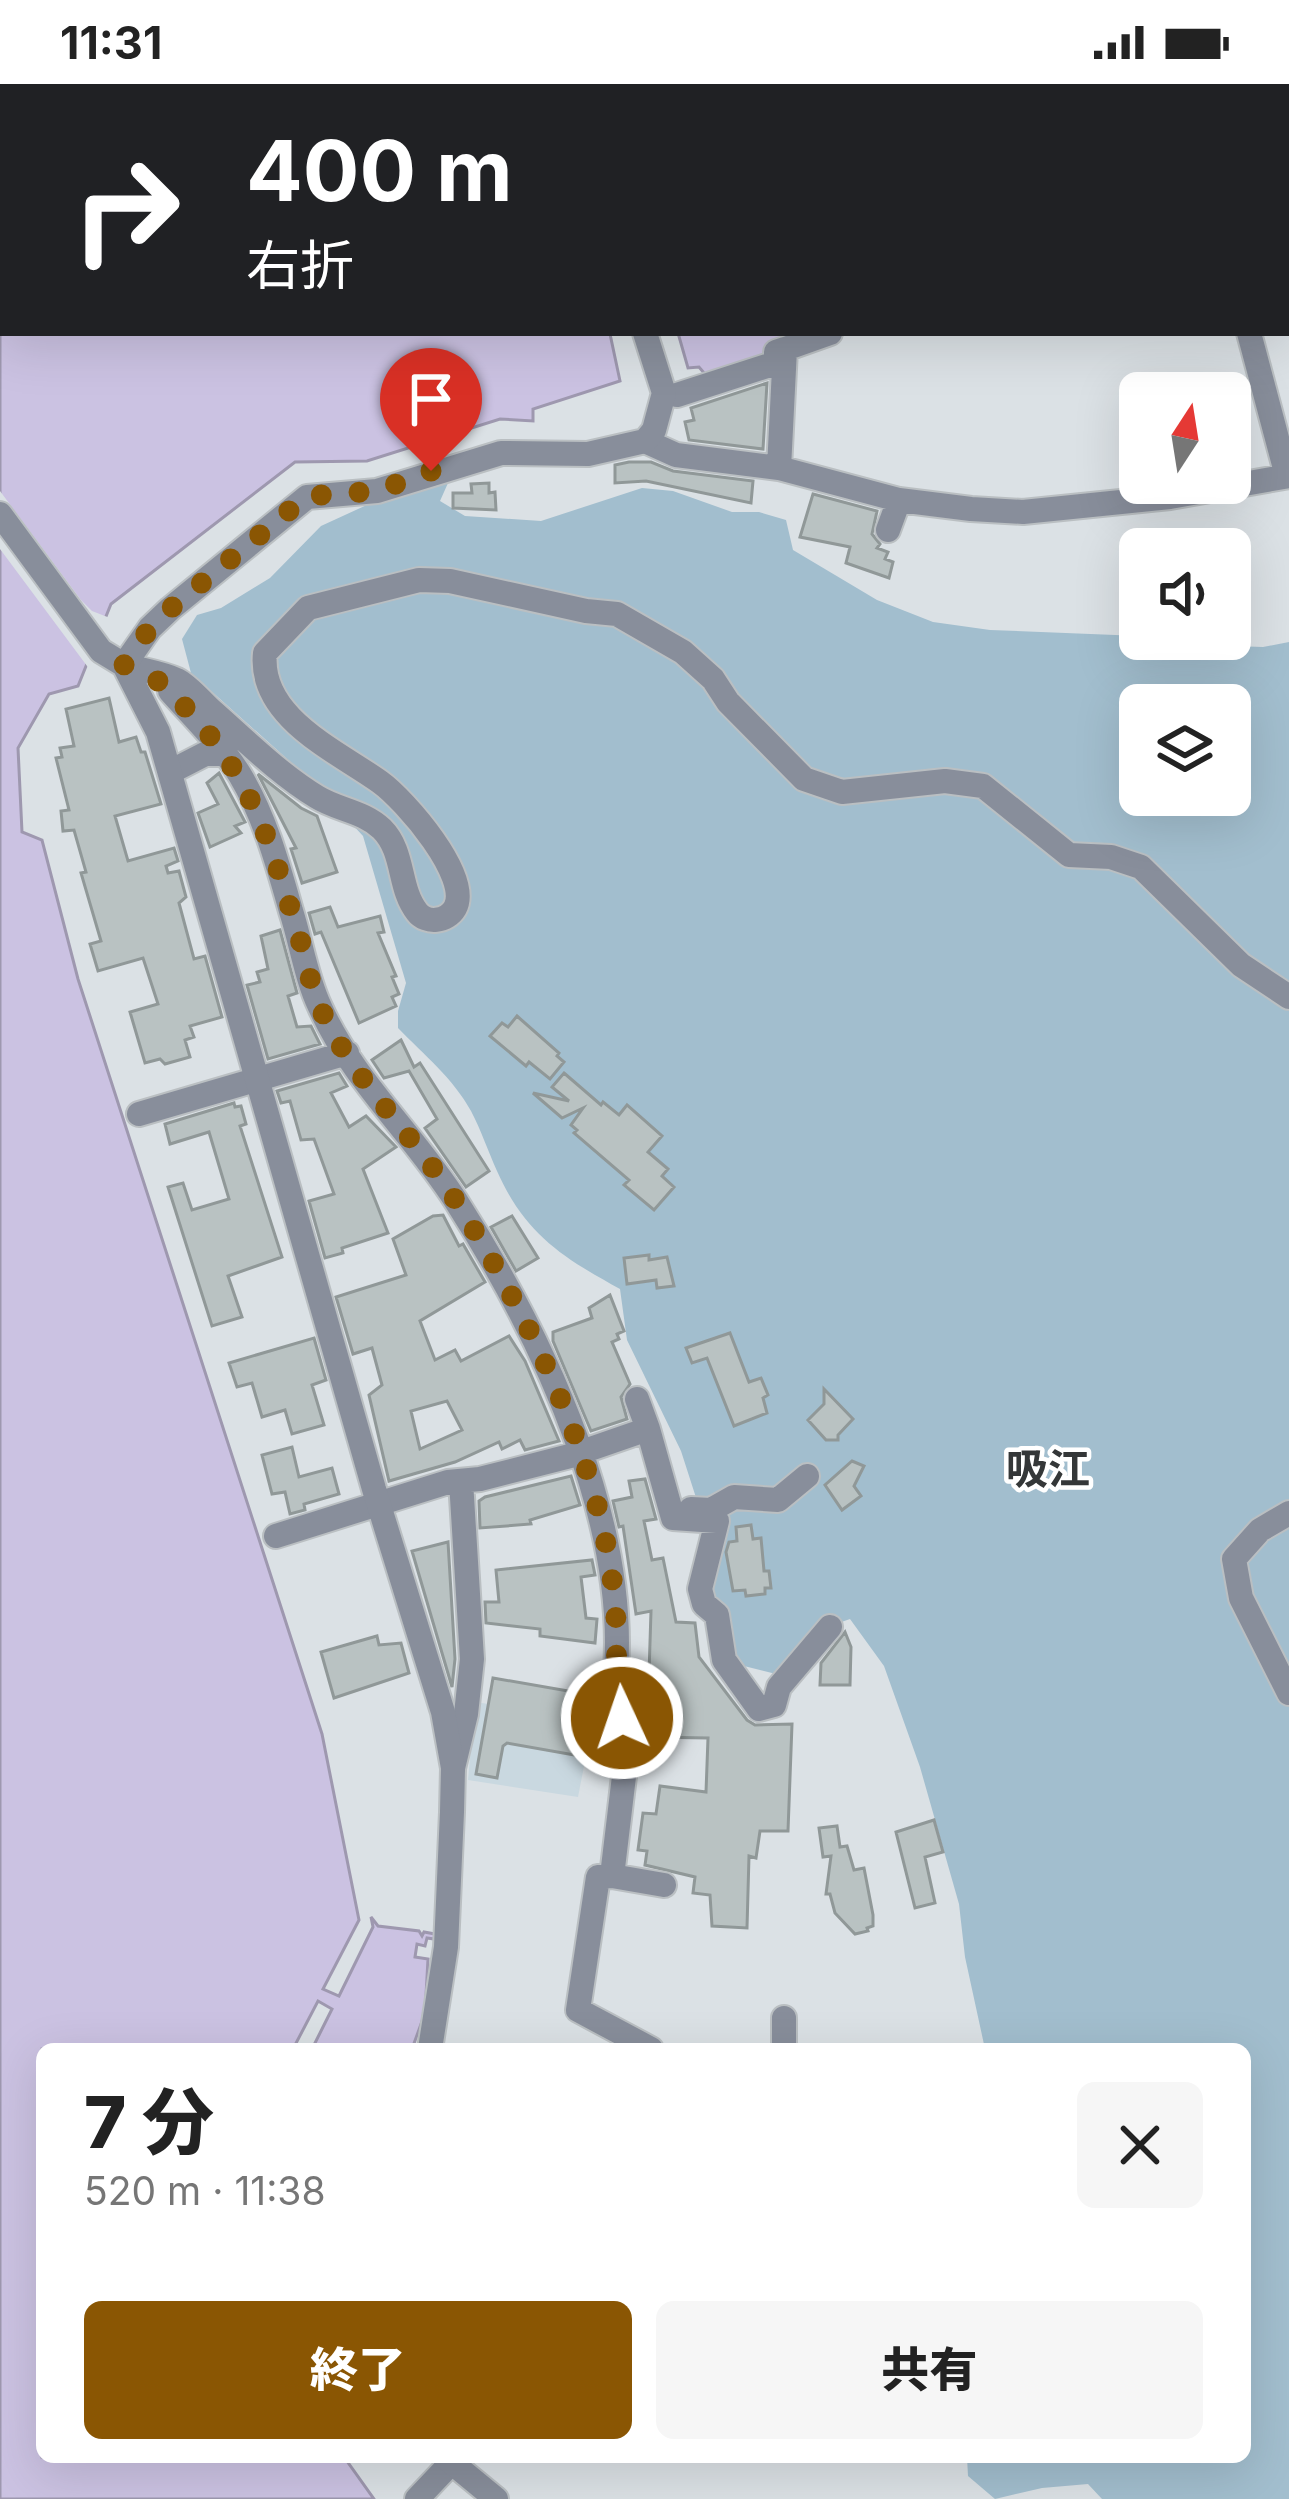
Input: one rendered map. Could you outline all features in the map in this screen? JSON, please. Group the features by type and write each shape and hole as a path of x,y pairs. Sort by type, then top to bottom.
{"street":[{"path":"645,441 654,430 664,393 646,336"},
{"path":"677,395 776,363 776,352 821,336"},
{"path":"124,665 170,609 307,496 377,491 501,453 588,454 645,441 676,455 779,468 898,500 1023,512 1170,497 1288,476 1250,336"},
{"path":"779,468 784,349"},
{"path":"888,530 898,500"},
{"path":"0,514 101,651 124,665 178,680 317,797 380,827 399,856 416,912 428,920 440,920 456,907 455,873 411,813 380,782 302,730 264,677 265,653 308,608 419,580 450,581 616,614 683,652 804,779 842,792 945,781 983,786 1069,855 1111,857 1141,867 1241,964 1289,997"},
{"path":"124,665 158,732 443,1712 452,1768 446,1947 431,2043"},
{"path":"154,675 225,754 251,795 269,838 319,1005 347,1053 456,1201 517,1311 584,1452 616,1622 619,1663 612,1704 628,1728 612,1876"},
{"path":"170,772 205,754 225,754"},
{"path":"139,1114 347,1053"},
{"path":"638,1399 673,1518 716,1521 700,1589 702,1600 717,1615 724,1660 758,1709 774,1705 779,1687 830,1628"},
{"path":"276,1536 461,1481 584,1452 648,1429"},
{"path":"671,1509 711,1510 734,1497 778,1500 807,1477"},
{"path":"452,1768 466,1714 472,1659 461,1481"},
{"path":"1289,1513 1260,1530 1234,1559 1241,1598 1289,1693"},
{"path":"640,2043 578,2010 598,1877 664,1885"},
{"path":"784,2018 784,2043"},
{"path":"417,2499 446,2463"},
{"path":"452,2463 496,2499"}],"shaded area":[{"path":"0,336 610,336 620,381 533,409 533,421 500,419 367,461 295,462 111,604 78,686 49,694 18,748 22,832 42,840 78,979 322,1734 359,1920 323,1989 339,1996 373,1927 371,1917 378,1926 419,1931 422,1936 424,1932 435,1934 425,1946 417,1944 415,1957 428,1959 425,2013 414,2043 315,2043 332,2009 318,2001 296,2043 36,2043 36,2463 348,2463 374,2499 0,2499"},
{"path":"679,336 803,336 771,360 710,380 699,367 688,368"},
{"path":"452,474 440,501 465,516 541,521 642,488 673,491 732,512 759,512 786,520 793,550 877,600 933,622 990,630 1119,635 1119,660 1251,660 1251,647 1289,642 1289,2499 1102,2499 1088,2484 995,2499 968,2476 967,2463 1251,2463 1251,2043 984,2043 959,1904 920,1767 884,1666 850,1619 816,1631 780,1675 736,1664 724,1652 700,1510 681,1451 627,1340 620,1289 580,1266 533,1228 508,1193 464,1099 398,1028 406,983 363,836 314,783 191,673 182,639 197,615 221,608 270,578 321,526"},
{"path":"475,1702 593,1720 578,1797 468,1780"}],"pier":[{"path":"0,491 81,600 110,618 90,670 0,549"}],"building":[{"path":"767,383 763,449 689,440 685,422 694,420 691,408"},
{"path":"629,462 753,481 751,503 646,481 615,483 615,465"},
{"path":"489,483 496,510 453,508 453,493 472,493 471,484"},
{"path":"813,494 877,511 872,534 880,544 877,548 888,552 885,559 893,562 889,578 846,563 850,547 800,537"},
{"path":"109,698 119,742 136,737 161,804 115,816 128,861 174,848 178,861 166,866 168,873 179,871 186,897 179,903 194,959 205,956 222,1017 190,1026 194,1037 185,1040 190,1057 165,1064 160,1059 145,1063 130,1012 158,1004 143,958 98,971 90,944 101,941 81,873 86,872 74,830 63,831 61,811 69,810 56,758 62,757 60,748 74,746 66,709"},
{"path":"219,773 245,822 235,826 241,833 210,847 198,813 218,804 207,783"},
{"path":"258,774 317,816 337,872 302,883 291,849 296,848"},
{"path":"330,907 338,927 380,916 384,932 378,933 396,976 392,977 399,994 392,997 396,1006 359,1023 309,913"},
{"path":"280,930 297,993 288,996 297,1027 311,1026 320,1044 268,1059 247,985 260,982 257,972 268,969 261,936"},
{"path":"517,1016 564,1062 550,1079 490,1036"},
{"path":"401,1040 414,1067 420,1063 489,1171 466,1187 425,1128 437,1119 409,1071 384,1078 372,1060"},
{"path":"339,1073 347,1086 331,1093 349,1127 366,1116 396,1147 363,1169 388,1233 325,1258 309,1201 334,1194 314,1139 301,1140 290,1101 281,1103 277,1091"},
{"path":"564,1073 619,1115 627,1105 662,1136 648,1152 668,1169 662,1176 674,1187 654,1210 624,1185 629,1180 574,1133 577,1130 571,1125 583,1108 562,1118 533,1093 569,1101 552,1087"},
{"path":"234,1103 241,1106 246,1124 240,1126 282,1257 228,1276 242,1317 212,1326 168,1187 183,1183 192,1210 229,1199 209,1132 170,1144 165,1124"},
{"path":"443,1215 485,1282 420,1321 435,1360 455,1350 461,1361 509,1336 525,1361 559,1441 525,1450 520,1440 502,1449 499,1442 455,1462 389,1481 369,1395 382,1385 372,1348 353,1354 336,1297 406,1275 393,1239","holes":["447,1401 462,1430 420,1449 411,1411"]},
{"path":"512,1216 538,1258 516,1271 491,1227"},
{"path":"649,1255 649,1260 667,1257 674,1286 657,1288 656,1280 627,1284 624,1258"},
{"path":"610,1295 624,1331 612,1342 630,1384 621,1397 627,1419 591,1431 553,1332 592,1318 589,1308"},
{"path":"730,1333 749,1382 761,1378 768,1395 763,1398 767,1413 734,1426 707,1358 692,1363 686,1348"},
{"path":"314,1338 326,1380 312,1385 324,1425 292,1434 285,1410 262,1417 252,1383 237,1387 229,1363"},
{"path":"824,1389 853,1419 838,1440 826,1440 808,1420 824,1404"},
{"path":"292,1447 299,1477 332,1468 339,1494 304,1504 305,1510 290,1514 285,1492 272,1494 262,1455"},
{"path":"852,1461 864,1466 854,1486 861,1496 842,1510 825,1485"},
{"path":"571,1476 580,1505 530,1520 531,1524 480,1528 479,1501 485,1497"},
{"path":"645,1479 656,1519 644,1521 652,1560 663,1558 676,1622 695,1623 699,1657 747,1720 755,1725 792,1724 788,1831 760,1831 756,1858 749,1856 747,1928 712,1926 710,1895 693,1893 695,1877 645,1865 647,1851 638,1850 643,1813 656,1814 660,1786 706,1792 708,1738 647,1737 651,1611 636,1614 623,1526 619,1527 613,1501 632,1497 629,1481"},
{"path":"751,1525 753,1539 761,1538 771,1588 765,1588 765,1594 746,1596 745,1590 733,1591 726,1552 729,1542 737,1541 736,1527"},
{"path":"448,1542 455,1659 452,1687 412,1551"},
{"path":"592,1560 595,1575 581,1577 586,1618 597,1619 595,1643 540,1636 540,1629 486,1623 485,1602 499,1602 496,1570"},
{"path":"845,1632 851,1647 850,1685 820,1685 821,1663"},
{"path":"377,1636 379,1645 401,1643 409,1673 334,1698 321,1652"},
{"path":"493,1678 591,1695 580,1756 507,1743 497,1778 476,1774"},
{"path":"934,1820 943,1852 925,1857 935,1903 915,1908 896,1832"},
{"path":"837,1826 840,1847 847,1846 854,1870 864,1868 873,1915 873,1926 855,1934 835,1913 830,1894 826,1894 831,1856 823,1857 819,1828"}],"district":[{"name":"吸江","path":"1048,1468"}],"route":[{"path":"431,471 377,491 307,496 170,609 124,665 154,675 239,772 269,838 319,1005 347,1053 456,1201 565,1406 584,1452 598,1510 618,1642 612,1704 622,1718"}]}
